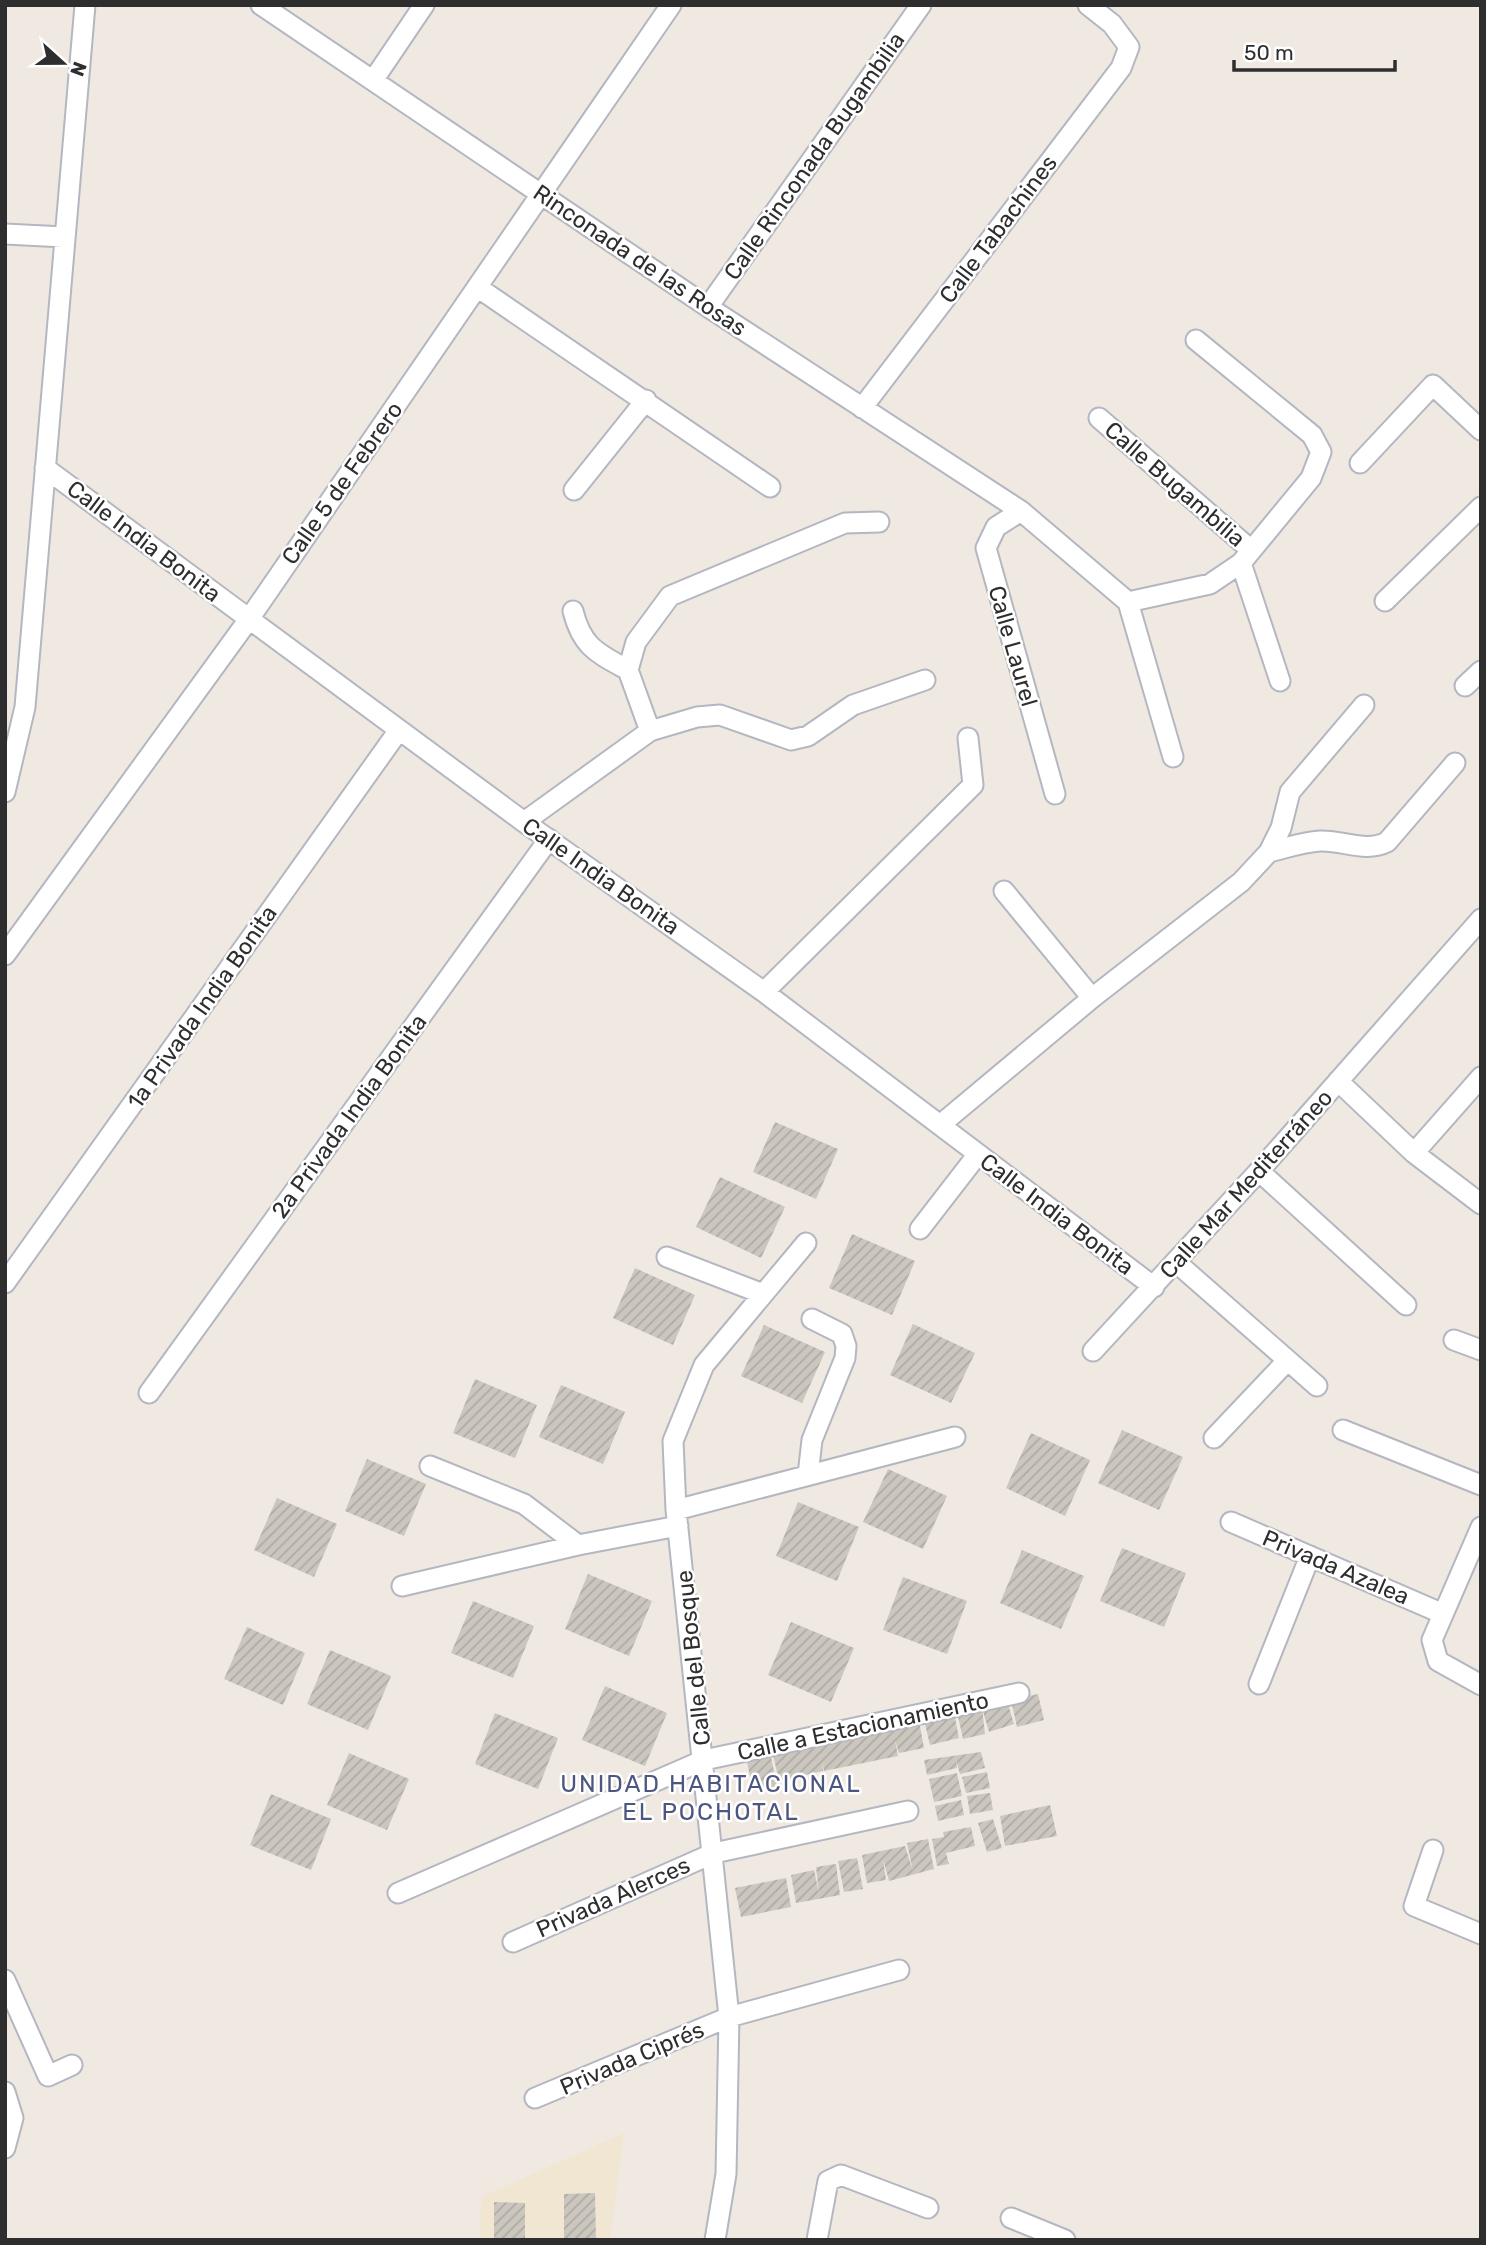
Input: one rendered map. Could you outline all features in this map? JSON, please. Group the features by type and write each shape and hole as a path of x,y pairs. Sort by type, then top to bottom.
{"street":[{"path":"6,786 26,707 85,5"},
{"name":"Rinconada de las Rosas","path":"261,5 708,307 1021,511 1128,602"},
{"path":"374,79 424,5"},
{"name":"Calle 5 de Febrero","path":"5,955 249,619 671,5"},
{"name":"Calle Rinconada Bugambilia","path":"708,307 921,5"},
{"name":"Calle Tabachines","path":"862,408 1121,68 1129,47 1112,24 1088,5"},
{"path":"5,234 64,237"},
{"path":"477,287 770,487"},
{"path":"1173,757 1128,602 1210,584 1246,556 1311,478 1321,452 1312,435 1196,340"},
{"path":"1360,463 1433,385 1481,430"},
{"path":"574,490 646,400"},
{"name":"Calle Bugambilia","path":"1100,418 1246,556 1280,681"},
{"name":"Calle India Bonita","path":"46,468 524,822 764,992 1154,1287"},
{"name":"Calle Laurel","path":"1021,511 996,527 986,548 1055,794"},
{"path":"1385,601 1477,519"},
{"path":"650,731 628,670 636,642 670,596 845,523 879,522"},
{"path":"573,611 579,636 597,653 628,670"},
{"path":"1465,686 1481,671"},
{"path":"524,822 650,731 697,718 720,715 791,740 808,736 853,705 925,680"},
{"path":"940,1125 1092,998 1241,882 1269,852 1281,828 1290,792 1364,705"},
{"name":"1a Privada India Bonita","path":"5,1283 399,730"},
{"path":"764,992 974,785 968,738"},
{"path":"1269,852 1317,841 1338,841 1373,849 1387,842 1455,763"},
{"name":"2a Privada India Bonita","path":"149,1393 549,839"},
{"path":"1004,891 1092,998"},
{"name":"Calle Mar Mediterráneo","path":"1093,1350 1177,1263 1481,919"},
{"path":"1414,1153 1481,1077"},
{"path":"1338,1081 1414,1153 1481,1204"},
{"path":"920,1229 978,1154"},
{"path":"1259,1171 1406,1306"},
{"name":"Calle del Bosque","path":"715,2240 726,2174 729,2017 677,1518 673,1441 704,1365 806,1243"},
{"path":"667,1257 763,1294"},
{"path":"1177,1263 1317,1386"},
{"path":"808,1475 812,1440 845,1358 846,1346 842,1335 812,1319"},
{"path":"1454,1340 1481,1350"},
{"path":"1213,1438 1287,1361"},
{"path":"1343,1430 1481,1485"},
{"path":"402,1586 578,1545 677,1518 808,1475 955,1437"},
{"path":"430,1466 524,1504 578,1545"},
{"name":"Privada Azalea","path":"1231,1522 1441,1613"},
{"path":"1481,1527 1441,1613 1432,1640 1438,1661 1481,1685"},
{"path":"1259,1684 1310,1556"},
{"name":"Calle a Estacionamiento","path":"398,1893 704,1760 1019,1693"},
{"name":"Privada Alerces","path":"513,1942 713,1853 908,1811"},
{"path":"1433,1850 1414,1906 1481,1934"},
{"name":"Privada Ciprés","path":"536,2098 729,2017 899,1970"},
{"path":"5,1980 48,2076 72,2066"},
{"path":"5,2092 13,2118 5,2148"},
{"path":"817,2240 828,2181 841,2175 928,2208"},
{"path":"1011,2218 1065,2240"}],"shaded area":[{"path":"624,2133 610,2240 480,2240 481,2197"}],"building":[{"path":"775,1122 838,1149 816,1199 753,1172"},
{"path":"720,1177 785,1207 761,1258 696,1227"},
{"path":"852,1234 915,1261 892,1315 829,1288"},
{"path":"635,1268 695,1295 673,1345 613,1318"},
{"path":"913,1324 975,1353 951,1403 890,1375"},
{"path":"764,1325 825,1352 802,1403 741,1376"},
{"path":"475,1379 537,1405 515,1458 453,1433"},
{"path":"561,1385 625,1412 603,1464 539,1437"},
{"path":"1122,1430 1183,1457 1159,1510 1098,1483"},
{"path":"1031,1433 1090,1460 1065,1516 1006,1488"},
{"path":"367,1459 426,1484 404,1536 345,1511"},
{"path":"888,1469 947,1496 923,1549 863,1522"},
{"path":"277,1498 337,1524 314,1577 254,1550"},
{"path":"798,1502 859,1527 837,1581 776,1556"},
{"path":"1122,1548 1186,1573 1164,1627 1100,1601"},
{"path":"1022,1550 1084,1576 1061,1629 1000,1603"},
{"path":"588,1574 652,1601 629,1656 565,1629"},
{"path":"903,1577 967,1601 947,1654 883,1630"},
{"path":"473,1601 534,1626 513,1678 451,1653"},
{"path":"791,1622 854,1648 831,1702 768,1675"},
{"path":"247,1627 305,1653 283,1705 224,1679"},
{"path":"330,1650 391,1676 368,1730 307,1704"},
{"path":"605,1686 667,1713 645,1766 582,1740"},
{"path":"1038,1694 1044,1720 1017,1727 1011,1700"},
{"path":"1007,1701 1014,1724 989,1732 982,1708 985,1734 963,1739 957,1712"},
{"path":"495,1713 558,1738 538,1789 475,1764"},
{"path":"954,1713 959,1738 930,1745 924,1720"},
{"path":"919,1721 924,1748 899,1753 895,1740 898,1756 824,1771 822,1762 823,1771 779,1781 772,1750"},
{"path":"770,1752 777,1786 753,1791 746,1757"},
{"path":"981,1752 985,1768 960,1774 956,1760 957,1768 927,1775 924,1760"},
{"path":"349,1753 409,1779 387,1830 327,1805"},
{"path":"987,1772 990,1788 966,1793 962,1777"},
{"path":"957,1773 962,1796 934,1802 929,1779"},
{"path":"990,1793 993,1810 970,1814 967,1796"},
{"path":"271,1794 331,1819 311,1870 250,1845"},
{"path":"961,1800 964,1815 938,1821 935,1806"},
{"path":"1050,1805 1057,1836 1005,1846 1000,1816"},
{"path":"993,1819 1002,1848 987,1852 978,1823"},
{"path":"971,1827 975,1846 946,1853 949,1864 937,1866 932,1839 944,1837 943,1832"},
{"path":"928,1839 934,1869 889,1881 883,1859 886,1880 867,1883 862,1855 905,1846 913,1871 907,1843"},
{"path":"857,1858 863,1889 844,1892 838,1861"},
{"path":"836,1864 840,1895 796,1903 791,1875 814,1870 819,1893 816,1867"},
{"path":"786,1878 791,1907 741,1917 735,1888"},
{"path":"595,2193 596,2240 564,2240 564,2194"},
{"path":"494,2202 525,2203 525,2240 494,2240"}],"district":[{"name":"UNIDAD HABITACIONAL EL POCHOTAL","path":"711,1798"}]}
